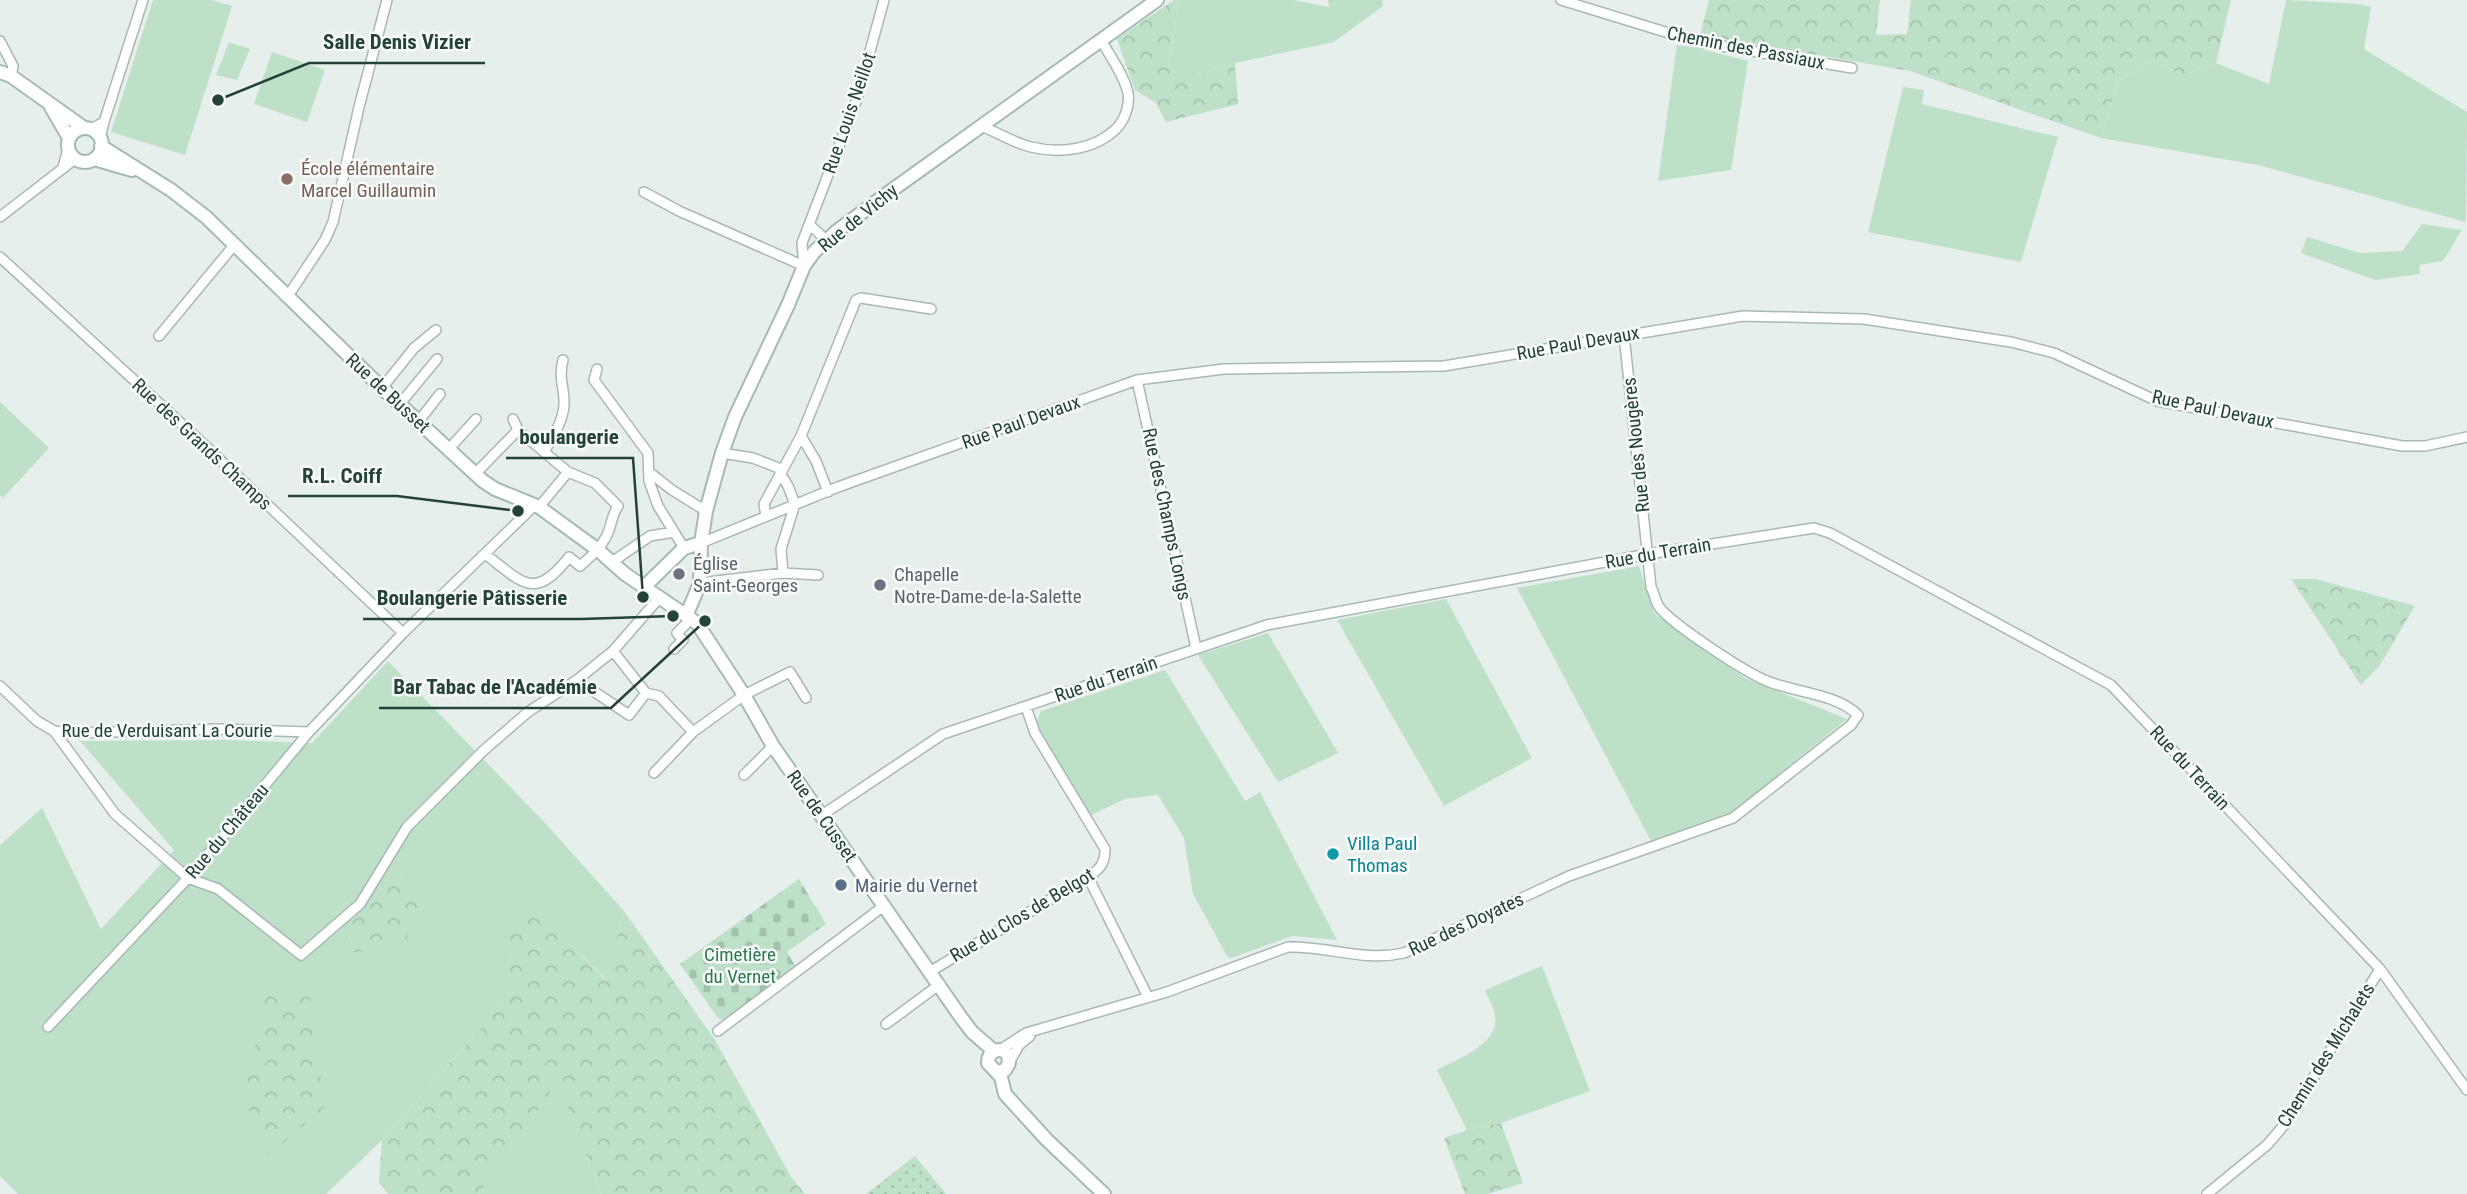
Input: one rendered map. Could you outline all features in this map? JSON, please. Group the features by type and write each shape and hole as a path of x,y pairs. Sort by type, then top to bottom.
{"street":[{"path":"94,135 104,122 143,0"},
{"path":"288,296 325,240 333,222 387,0"},
{"name":"Rue Louis Neillot","path":"804,266 802,243 858,99 884,0"},
{"name":"Rue de Vichy","path":"700,583 701,543 706,511 722,453 735,417 804,266 827,240 1157,0"},
{"name":"Chemin des Passiaux","path":"1560,0 1698,42 1852,68"},
{"path":"981,126 1030,147 1068,151 1090,145 1109,135 1121,123 1128,108 1128,93 1101,40"},
{"path":"0,41 13,66 6,74"},
{"name":"Rue de Busset","path":"6,74 47,100 206,217 399,405 475,474 495,489 537,506 644,587 690,616"},
{"name":"Rue de Busset","path":"47,100 71,149"},
{"path":"0,217 63,167 78,130 94,135"},
{"path":"71,149 82,162 94,159 99,153 94,135"},
{"name":"Rue de Busset","path":"94,159 149,175"},
{"path":"644,192 679,211 804,266"},
{"path":"810,225 827,240"},
{"path":"159,336 235,244"},
{"name":"Rue des Grands Champs","path":"0,257 207,447 403,633"},
{"path":"766,516 764,504 801,436 856,300 861,298 931,309"},
{"name":"Rue Paul Devaux","path":"701,543 795,504 1137,380 1224,369 1444,366 1743,316 1885,321 2011,342 2054,353 2157,401 2402,446 2426,446 2467,437"},
{"path":"382,388 414,348 436,330"},
{"name":"Rue des Nougères","path":"1624,335 1651,587 1659,607 1677,623 1746,671 1768,681 1844,705 1858,715"},
{"path":"399,405 437,359"},
{"path":"544,452 564,407 560,381 563,360"},
{"path":"597,369 594,380 648,453 649,481 658,506 684,548"},
{"name":"Rue des Champs Longs","path":"1137,380 1196,648"},
{"path":"418,422 440,394"},
{"path":"448,450 476,419"},
{"path":"485,554 522,582 531,585 544,582 555,575 569,557 580,566 598,550 608,534 612,514 618,506 595,483 568,472 518,430 513,419"},
{"path":"475,474 518,430"},
{"path":"801,436 816,461 828,492"},
{"path":"722,453 753,458 781,471 795,504 781,549 783,573"},
{"name":"Rue du Château","path":"48,1027 188,878 309,732 403,633 537,506 568,472"},
{"path":"649,472 706,511"},
{"name":"Rue du Terrain","path":"821,815 943,734 1267,625 1648,554 1814,528 1842,540 2111,685 2380,969 2467,1090"},
{"path":"612,562 650,536 674,532"},
{"path":"644,587 684,548 701,543"},
{"path":"674,649 683,640 677,633 690,616 700,583 783,573 818,575"},
{"path":"54,731 115,814 188,878 218,889 301,955 360,904 407,827 528,712 577,680 613,651 660,597"},
{"name":"Rue de Cusset","path":"690,616 744,695 773,746 960,1016 994,1054"},
{"path":"613,651 646,693 659,696 693,732"},
{"path":"654,773 693,732 744,695 790,672 806,698"},
{"path":"577,680 629,715 646,693"},
{"name":"Rue de Verduisant La Courie","path":"0,686 37,721 54,731 75,733 220,729 309,732"},
{"name":"Rue du Clos de Belgot","path":"931,971 1088,877 1099,869 1105,860 1105,849 1035,733 1026,707"},
{"name":"Rue des Doyates","path":"994,1054 1015,1039 1148,998 1288,947 1305,947 1359,956 1385,957 1405,953 1569,876 1733,818 1851,725 1858,715"},
{"path":"744,775 773,746"},
{"path":"1088,877 1148,998"},
{"path":"718,1031 885,905"},
{"name":"Chemin des Michalets","path":"2207,1194 2267,1145 2285,1124 2380,969"},
{"path":"886,1024 940,984"},
{"name":"Rue des Doyates","path":"1005,1067 1019,1045 1037,1031"},
{"path":"1005,1067 990,1067 994,1054 1008,1054 1005,1067 1001,1077 1005,1094 1047,1140 1104,1194"}],"green space":[{"path":"153,0 212,0 232,6 185,155 111,132"},
{"path":"1174,0 1179,0 1168,69 1201,74 1235,63 1238,104 1166,122 1156,103 1135,90 1117,39"},
{"path":"1179,0 1293,0 1329,7 1328,0 1382,0 1383,6 1334,42 1235,63 1201,74 1168,70"},
{"path":"1709,0 1880,0 1876,35 1907,34 1911,0 2231,0 2216,63 2184,75 2150,61 2118,81 2101,138 1910,71 1700,35"},
{"path":"2286,0 2371,7 2364,49 2467,112 2466,222 2258,165 2101,138 2118,81 2150,61 2184,75 2216,63 2269,84"},
{"path":"229,42 250,49 237,80 216,75"},
{"path":"1677,45 1748,61 1731,170 1658,181"},
{"path":"272,52 325,70 307,122 254,104"},
{"path":"1903,87 1924,90 1922,104 2058,137 2021,262 1868,232"},
{"path":"2422,224 2462,230 2443,261 2419,265 2420,274 2375,280 2301,253 2307,237 2360,253 2402,251"},
{"path":"0,402 49,448 3,498 0,495"},
{"path":"1639,566 1654,613 1745,678 1847,719 1734,811 1652,843 1517,588"},
{"path":"2291,579 2316,579 2415,606 2380,665 2361,685"},
{"path":"1446,599 1532,758 1444,806 1337,620"},
{"path":"1268,633 1338,753 1278,782 1198,655"},
{"path":"388,661 546,824 624,911 607,981 536,910 516,989 382,1140 326,1194 18,1194 0,1176 0,845 42,808 101,929 174,850 80,741 225,740 312,743"},
{"path":"1165,670 1245,801 1260,792 1337,940 1292,936 1231,958 1227,956 1193,894 1184,838 1158,795 1125,799 1091,815 1035,726 1041,711"},
{"path":"385,873 426,879 405,944 349,953 345,929"},
{"name":"Cimetière du Vernet","path":"799,879 826,924 787,952 797,969 725,1021 718,1018 680,964"},
{"path":"536,909 606,981 624,911 715,1040 791,1177 805,1194 601,1194 558,1081 479,1194 388,1194 379,1183 382,1140 516,989 500,942"},
{"path":"1542,966 1590,1091 1501,1123 1467,1130 1437,1070 1475,1050 1491,1035 1495,1016 1485,990"},
{"path":"265,991 310,996 325,1107 267,1157 244,1097"},
{"path":"558,1080 601,1194 479,1194"},
{"path":"1501,1123 1523,1183 1488,1194 1465,1194 1444,1138"},
{"path":"915,1156 946,1194 866,1194"}],"place":[{"name":"Salle Denis Vizier","path":"218,100"},
{"name":"École élémentaire Marcel Guillaumin","path":"287,179"},
{"name":"R.L. Coiff","path":"518,511"},
{"name":"Église Saint-Georges","path":"679,574"},
{"name":"Chapelle Notre-Dame-de-la-Salette","path":"880,585"},
{"name":"boulangerie","path":"643,597"},
{"name":"Boulangerie Pâtisserie","path":"673,616"},
{"name":"Bar Tabac de l'Académie","path":"705,621"},
{"name":"Villa Paul Thomas","path":"1333,854"},
{"name":"Mairie du Vernet","path":"841,885"}]}
